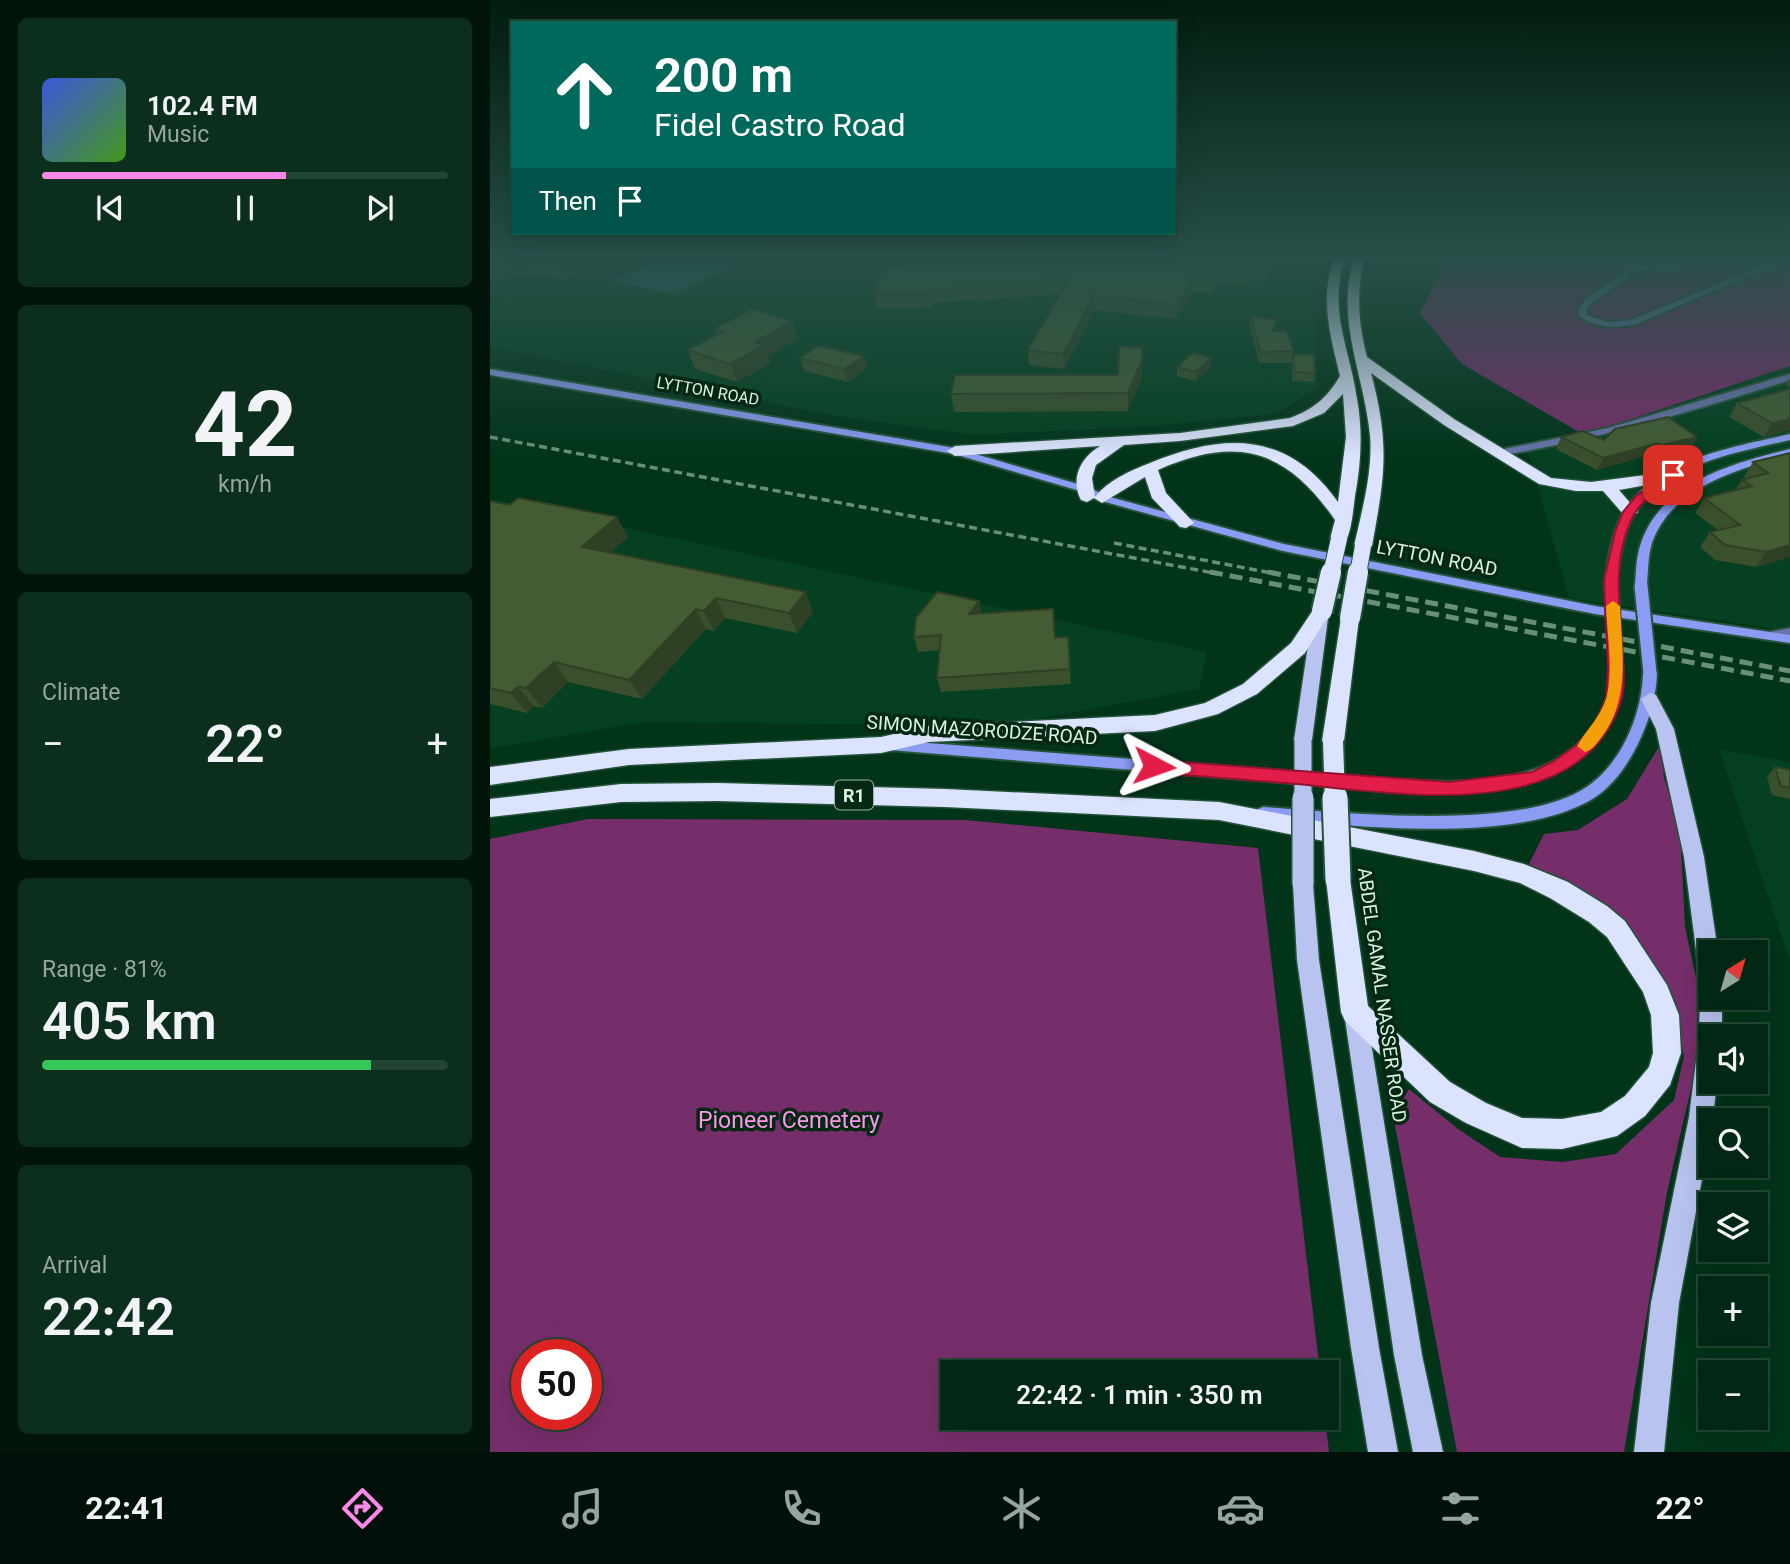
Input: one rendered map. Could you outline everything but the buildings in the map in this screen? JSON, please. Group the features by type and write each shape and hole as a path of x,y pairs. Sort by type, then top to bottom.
{"highway":[{"path":"881,744 929,734 1155,723 1188,716 1211,709 1250,689 1298,648 1321,615 1343,520 1355,448 1346,377 1333,324"},
{"name":"ABDEL GAMAL NASSER ROAD","path":"1354,324 1374,414 1378,457 1350,618 1333,741 1338,879 1355,1012"},
{"path":"1362,360 1499,453 1532,474 1561,487 1607,486 1670,477"},
{"path":"955,451 1126,441 1293,422 1334,400 1346,377"},
{"path":"1126,441 1106,448 1090,460 1083,474 1091,495 1179,453 1225,445 1255,449 1306,474 1329,497 1343,520"},
{"path":"1150,468 1158,495 1186,523"},
{"path":"1607,486 1630,512"},
{"name":"SIMON MAZORODZE ROAD","path":"490,776 629,757 881,744"},
{"name":"R1","path":"490,808 621,793 718,792 932,797 1219,811"},
{"path":"1219,811 1474,860 1524,874 1559,890 1598,914 1616,929 1637,957 1654,985 1665,1015 1667,1052 1660,1075 1635,1106 1607,1126 1562,1134 1522,1133 1476,1114 1440,1092 1355,1012"}],"main road":[{"name":"LYTTON ROAD","path":"490,372 955,451 1186,523 1283,547 1581,607 1790,639"},
{"path":"1630,512 1653,488 1670,477 1714,457 1790,437"},
{"name":"LYTTON ROAD","path":"920,446 1068,494 1091,495"},
{"name":"R1","path":"1219,811 1420,820 1501,818 1537,814 1564,806 1589,793 1615,769 1631,745 1650,699 1641,586 1643,558 1649,537 1674,503 1709,478 1790,452"},
{"name":"SIMON MAZORODZE ROAD","path":"881,744 1449,789 1534,778 1560,766 1584,748 1601,726 1614,699 1616,668 1611,580 1615,556 1630,512"},
{"path":"1321,615 1303,740 1303,884 1308,960 1363,1335 1383,1452"},
{"path":"1650,699 1665,729 1694,857 1705,940"},
{"name":"ABDEL GAMAL NASSER ROAD","path":"1355,1012 1408,1355 1428,1452"},
{"path":"1649,1452 1665,1303 1704,1094"}],"street":[{"path":"1603,324 1614,326 1625,324"},
{"path":"1499,453 1645,423 1790,377"},
{"path":"1768,636 1790,632"}],"shaded area":[{"path":"490,324 1315,324 1317,388 1276,414 1154,426 974,435 836,416 490,347"},
{"path":"1790,366 1790,631 1569,598 1528,451"},
{"path":"490,499 1207,652 1199,689 999,726 644,722 490,748"},
{"path":"1719,750 1790,762 1790,961"}],"green space":[{"path":"1429,324 1790,324 1790,366 1584,435 1462,364"},
{"path":"1660,745 1664,778 1680,830 1685,927 1698,988 1696,1067 1667,1192 1624,1452 1457,1452 1393,1115 1409,1089 1458,1129 1500,1157 1563,1162 1616,1154 1674,1100 1684,1056 1670,996 1648,955 1606,907 1529,864 1544,834 1578,830 1627,799"},
{"name":"Pioneer Cemetery","path":"588,819 966,820 1258,848 1319,1360 940,1360 940,1430 1326,1430 1329,1452 490,1452 490,839"}],"railway":[{"path":"490,437 1219,574"},
{"path":"1114,543 1277,574"},
{"path":"1210,572 1790,681"},
{"path":"1268,572 1790,671"}],"slow traffic":[{"path":"1585,746 1601,726 1614,699 1616,668 1613,606"}],"route":[{"path":"1154,766 1449,789 1506,784 1534,778 1560,766 1584,748 1601,726 1614,699 1616,668 1611,580 1621,532 1630,512 1640,499 1673,475"}]}
